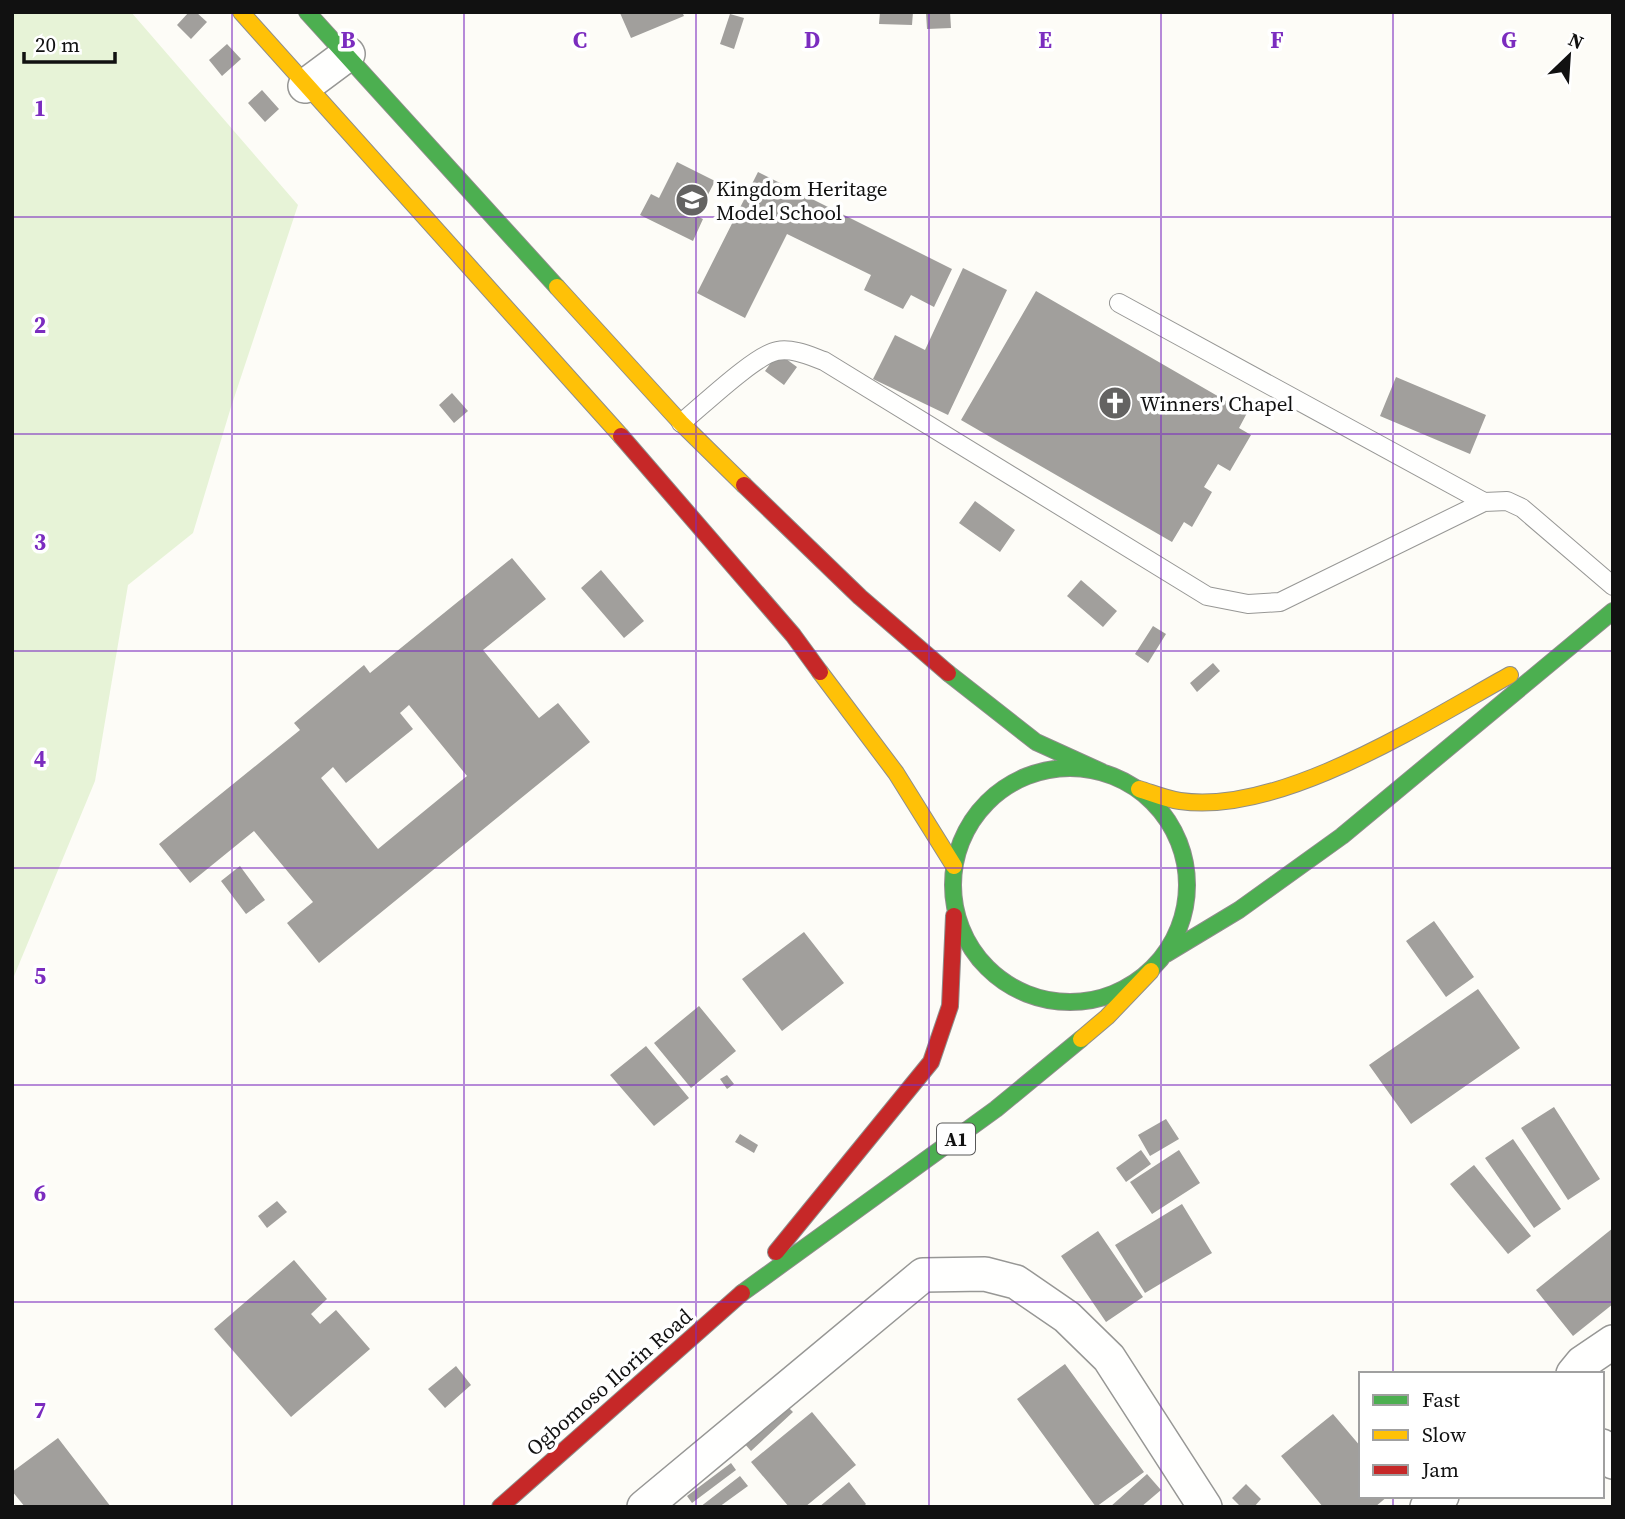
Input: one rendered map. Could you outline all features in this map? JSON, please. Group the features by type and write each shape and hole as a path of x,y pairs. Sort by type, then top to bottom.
{"main road":[{"path":"241,12 607,420 793,635 896,773 954,866"},
{"path":"307,12 681,423 929,659 1036,741 1156,798 1205,804 1276,789 1345,764 1570,642"},
{"path":"1166,954 1255,902 1340,838 1570,642 1613,611"},
{"path":"1102,772 1062,768 1024,776 991,798 966,828 954,866 955,907 970,945 997,976 1034,996 1075,1002 1115,993 1151,971 1166,954 1181,925 1188,893 1185,861 1174,830 1155,803 1129,783"},
{"name":"A1","path":"747,1289 931,1062 950,1006 955,907"},
{"name":"A1","path":"747,1289 996,1109 1107,1017 1151,971"},
{"name":"Ogbomoso Ilorin Road","path":"500,1507 747,1289"}],"street":[{"path":"305,86 348,54"},
{"path":"644,1507 923,1275 985,1274 1016,1282 1067,1317 1109,1358 1205,1507"},
{"path":"1575,1372 1582,1363 1613,1342"}],"lane":[{"path":"1119,303 1484,502"},
{"path":"681,423 760,359 776,351 794,351 824,361 1176,581 1207,596 1248,604 1280,602 1484,502 1507,501 1522,508 1613,586"}],"green space":[{"path":"12,12 131,12 298,205 231,407 193,533 128,585 95,781 12,981"}],"building":[{"path":"189,12 196,12 207,22 191,39 177,25"},
{"path":"682,12 684,16 631,38 620,13"},
{"path":"880,12 913,12 912,25 879,24"},
{"path":"926,12 950,12 951,28 927,29"},
{"path":"730,14 744,18 734,49 720,44"},
{"path":"227,44 241,59 222,76 209,60"},
{"path":"262,90 279,109 265,122 248,103"},
{"path":"677,162 715,181 697,216 703,219 693,241 640,215 651,194 659,198"},
{"path":"758,172 952,269 934,307 911,295 903,309 864,290 871,275 787,234 745,318 697,293"},
{"path":"963,268 1007,290 948,415 873,379 895,335 925,350"},
{"path":"1036,291 1247,413 1239,428 1251,435 1230,471 1218,464 1204,487 1212,492 1192,527 1184,522 1172,542 961,420"},
{"path":"778,353 797,367 784,385 765,371"},
{"path":"1396,377 1486,415 1470,454 1380,416"},
{"path":"452,393 468,411 454,423 439,405"},
{"path":"975,501 1015,530 1000,552 959,523"},
{"path":"512,558 546,599 483,650 539,718 558,703 590,742 319,963 287,923 313,902 254,831 190,883 159,844 300,730 294,723 364,665 370,673","holes":["409,705 467,776 378,849 321,778 333,767 346,783 413,729 400,713"]},
{"path":"601,570 644,621 624,638 581,588"},
{"path":"1081,580 1117,611 1103,627 1067,596"},
{"path":"1153,626 1166,634 1148,663 1135,654"},
{"path":"1213,663 1220,671 1197,692 1190,683"},
{"path":"240,866 265,900 246,914 221,881"},
{"path":"1434,921 1474,977 1446,997 1406,941"},
{"path":"804,932 844,983 782,1031 742,979"},
{"path":"1478,989 1520,1048 1411,1124 1369,1065"},
{"path":"699,1006 736,1051 691,1088 654,1043"},
{"path":"646,1046 689,1098 654,1126 610,1075"},
{"path":"727,1075 734,1084 727,1089 720,1079"},
{"path":"1554,1107 1600,1179 1568,1200 1521,1128"},
{"path":"1166,1119 1179,1139 1150,1156 1138,1135"},
{"path":"740,1134 758,1145 754,1153 735,1142"},
{"path":"1513,1139 1561,1209 1534,1228 1485,1158"},
{"path":"1141,1150 1151,1164 1126,1182 1116,1168"},
{"path":"1179,1150 1200,1183 1152,1214 1130,1182"},
{"path":"1474,1165 1531,1236 1508,1254 1450,1184"},
{"path":"277,1201 287,1212 267,1228 258,1216"},
{"path":"1182,1204 1212,1253 1145,1293 1115,1245"},
{"path":"1613,1228 1613,1304 1573,1336 1536,1290"},
{"path":"1098,1231 1143,1297 1106,1322 1061,1256"},
{"path":"294,1260 327,1299 311,1314 320,1324 336,1310 370,1349 291,1417 214,1329"},
{"path":"1065,1364 1144,1472 1096,1507 1017,1399"},
{"path":"456,1366 471,1385 445,1408 428,1389"},
{"path":"784,1403 793,1412 751,1451 743,1442"},
{"path":"812,1412 856,1465 805,1507 789,1507 751,1462"},
{"path":"1333,1414 1359,1445 1359,1498 1386,1498 1375,1507 1323,1507 1281,1456"},
{"path":"58,1438 111,1507 25,1507 12,1491 12,1472"},
{"path":"731,1463 736,1470 692,1503 687,1496"},
{"path":"1147,1474 1161,1490 1141,1507 1110,1507"},
{"path":"740,1476 748,1486 719,1507 700,1507"},
{"path":"849,1482 866,1504 863,1507 819,1507"},
{"path":"1246,1484 1261,1499 1254,1507 1241,1507 1232,1498"}],"traffic: fast":[{"path":"307,12 557,287"},
{"path":"1166,954 1239,910 1342,836 1613,611"},
{"path":"948,673 1036,742 1102,772"},
{"path":"1070,768 1115,777 1135,788 1160,811 1178,840 1187,885 1178,930 1167,950 1144,975 1115,993 1070,1002 1025,993 1005,982 980,959 962,930 953,885 962,840 973,820 996,795 1025,777 1070,768"},
{"path":"742,1293 996,1109 1081,1039"}],"traffic: slow":[{"path":"241,12 621,436"},
{"path":"557,287 681,423 744,485"},
{"path":"820,672 896,773 954,866"},
{"path":"1139,789 1180,801 1219,802 1262,794 1306,780 1351,761 1437,717 1510,675"},
{"path":"1081,1039 1107,1017 1151,971"}],"traffic: jam":[{"path":"621,436 793,635 820,672"},
{"path":"744,485 860,597 948,673"},
{"path":"776,1252 931,1062 950,1006 954,916"},
{"path":"500,1507 742,1293"}],"place":[{"name":"Kingdom Heritage Model School","path":"692,200"},
{"name":"Winners' Chapel","path":"1115,403"}]}
